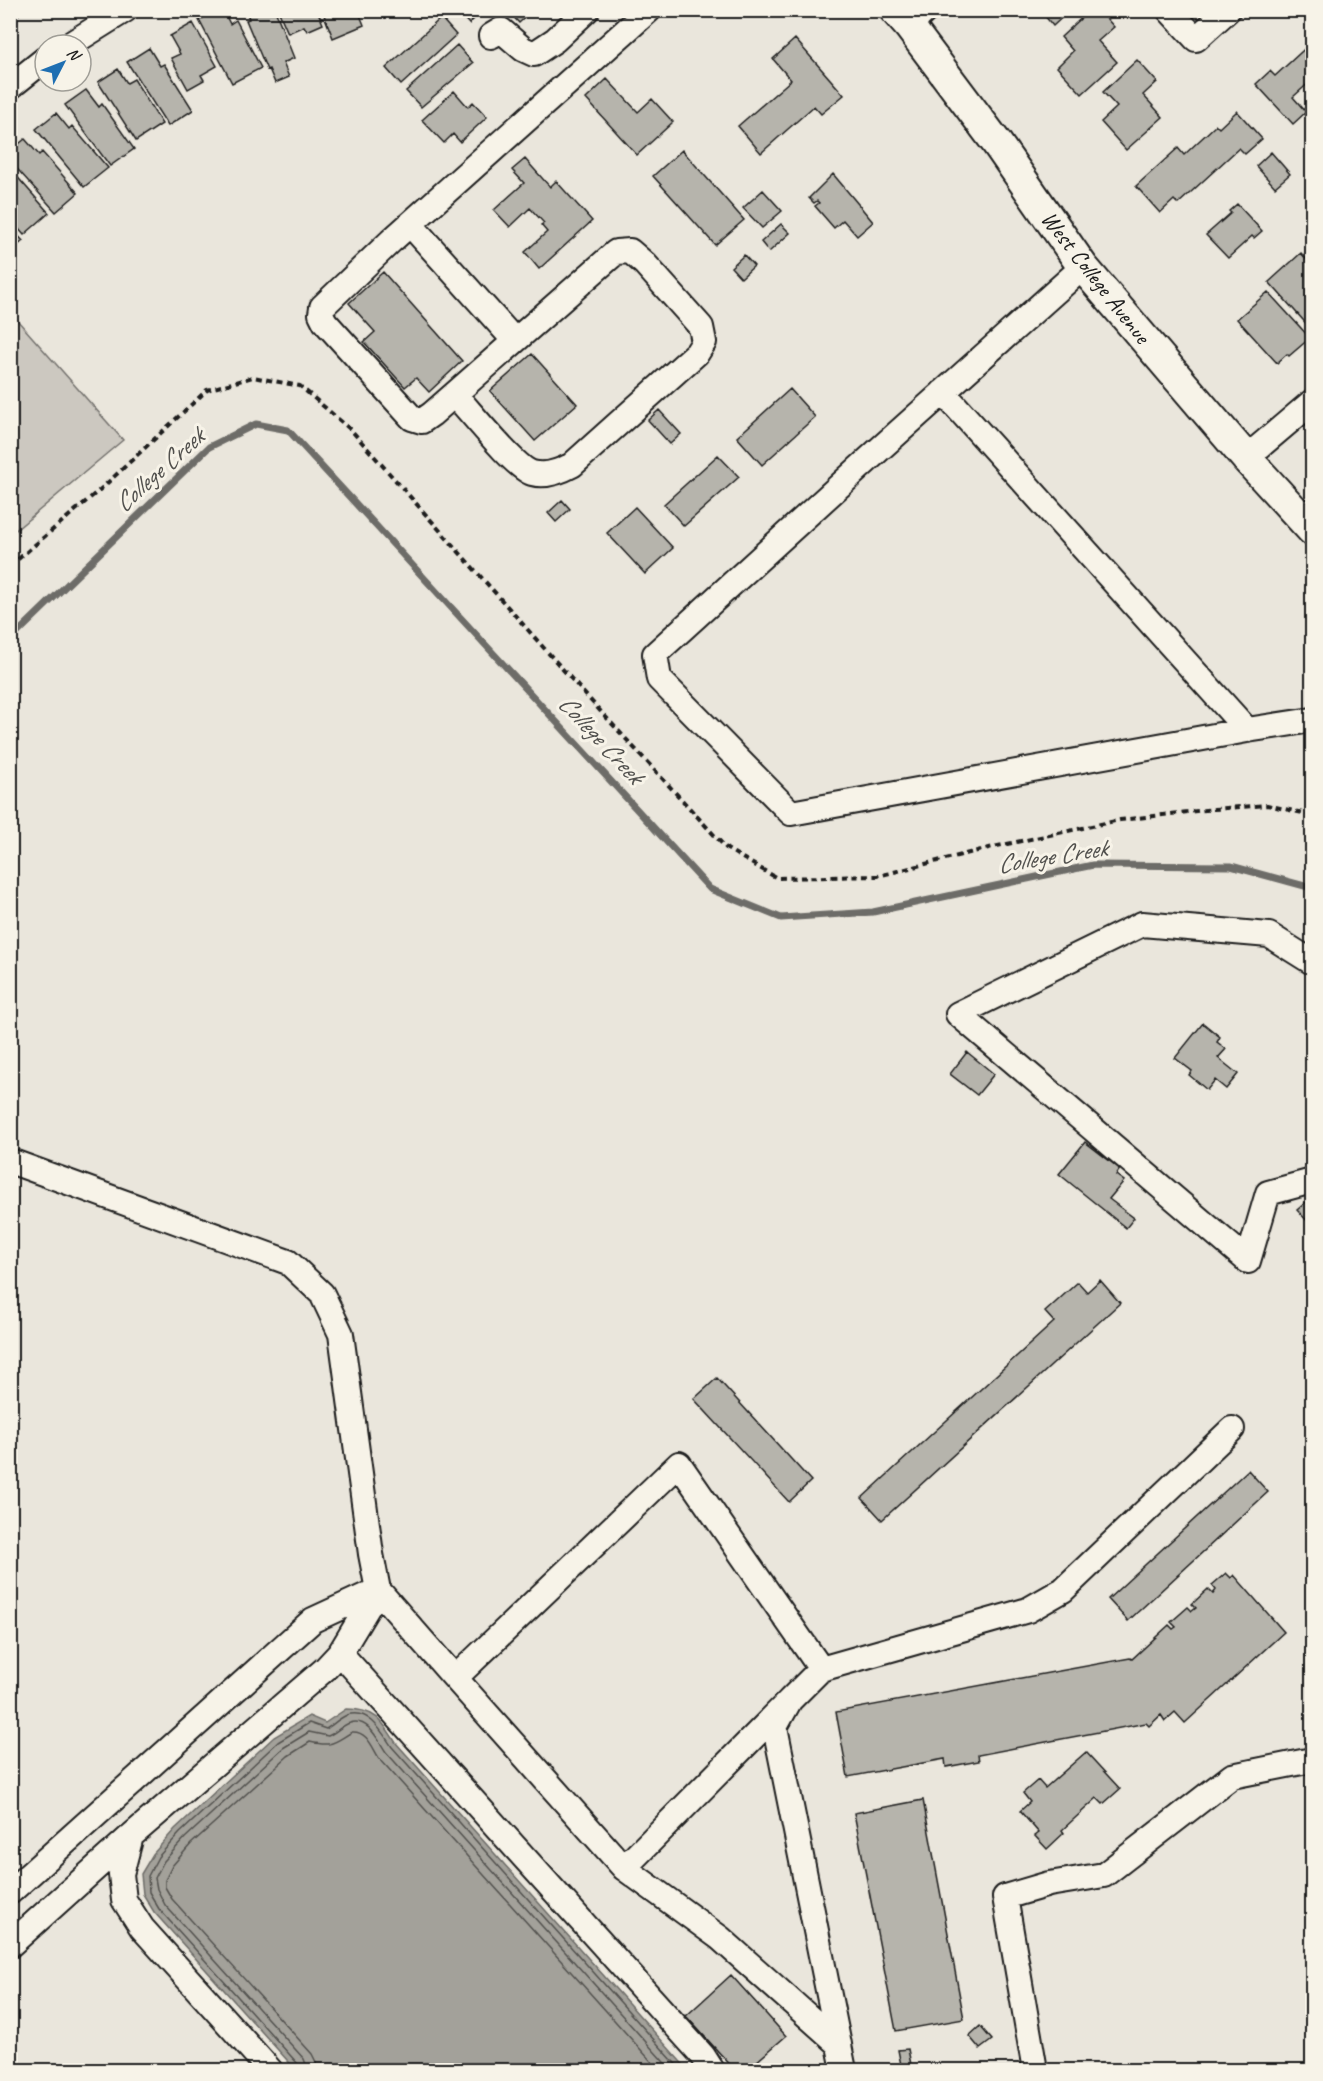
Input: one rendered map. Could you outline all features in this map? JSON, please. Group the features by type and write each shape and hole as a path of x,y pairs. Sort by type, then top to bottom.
{"main road":[{"name":"West College Avenue","path":"910,16 1083,267 1246,458 1312,531"}],"street":[{"path":"88,33 125,10"},
{"path":"491,36 501,30 523,49 534,54 555,40 586,10"},
{"path":"455,394 517,464 532,473 559,472 572,465 697,353 704,342 701,327 645,264 630,251 616,252 422,421 412,418 325,322 321,314 322,306 410,224 649,10"},
{"path":"1169,10 1196,39 1228,10"},
{"path":"10,87 33,69"},
{"path":"410,224 515,341"},
{"path":"1083,267 655,654 659,679 791,813 1312,720"},
{"path":"943,392 1247,730"},
{"path":"1246,458 1312,402"},
{"path":"1312,962 1269,935 1142,924 958,1014 1248,1261 1268,1193 1312,1181"},
{"path":"10,1161 288,1262 322,1294 341,1334 378,1590 624,1868 720,1938 839,2044"},
{"path":"624,1868 821,1669 1028,1610 1063,1590 1232,1430"},
{"path":"455,1678 679,1464 821,1669"},
{"path":"10,1945 131,1836 325,1669 340,1653 378,1590"},
{"path":"10,1892 313,1620 378,1590"},
{"path":"340,1653 704,2056 712,2070"},
{"path":"790,1700 775,1727 844,2070"},
{"path":"1035,2070 1005,1897 1050,1884 1104,1875 1232,1776 1312,1760"},
{"path":"131,1836 121,1874 124,1900 142,1928 270,2070"}],"path":[{"path":"10,566 103,487 207,390 253,377 288,383 300,386 351,430 574,682 727,849 777,878 878,876 993,847 1143,817 1267,806 1312,814"}],"shaded area":[{"path":"10,312 123,440 11,534 10,534"}],"water":[{"path":"346,1709 364,1711 382,1722 396,1743 688,2070 296,2070 154,1912 143,1894 141,1874 153,1854 175,1829 274,1737 309,1716 325,1723"}],"building":[{"path":"10,10 24,10 10,21"},
{"path":"218,10 223,10 230,24 236,20 261,68 232,83 199,20"},
{"path":"246,10 275,10 294,58 283,63 289,77 275,83 269,69 267,70 246,20 249,19"},
{"path":"278,10 317,10 323,24 307,31 304,26 288,33"},
{"path":"322,10 358,10 364,25 333,38"},
{"path":"456,10 483,10 469,24"},
{"path":"507,10 533,10 519,23"},
{"path":"1040,10 1070,10 1053,26"},
{"path":"1090,10 1099,10 1114,27 1098,41 1117,62 1082,94 1057,67 1073,51 1061,37"},
{"path":"441,18 456,35 401,85 386,68"},
{"path":"193,23 217,66 201,75 204,80 188,89 171,58 180,54 170,36"},
{"path":"795,39 844,95 821,114 814,106 761,153 738,126 791,80 773,59"},
{"path":"1312,42 1312,80 1293,97 1306,112 1293,124 1256,84 1270,71 1275,76"},
{"path":"457,45 473,63 421,107 406,91"},
{"path":"149,48 160,66 164,64 193,110 168,126 127,62"},
{"path":"1137,60 1157,82 1143,95 1163,117 1126,150 1101,122 1117,107 1103,92"},
{"path":"118,69 127,83 134,79 162,124 136,141 98,82"},
{"path":"607,79 638,112 652,99 673,122 637,155 586,99"},
{"path":"454,91 468,107 473,102 487,117 460,142 453,134 444,143 422,120"},
{"path":"82,93 88,93 99,107 102,104 134,149 110,166 65,105"},
{"path":"1237,111 1262,139 1245,154 1239,148 1178,204 1174,200 1160,213 1136,186 1178,148 1184,155 1216,125 1219,128"},
{"path":"56,113 69,129 72,126 108,168 84,187 36,129"},
{"path":"25,139 39,155 42,152 78,193 56,212 10,161 10,151"},
{"path":"682,150 744,220 715,245 653,176"},
{"path":"1271,152 1290,174 1275,187 1256,166"},
{"path":"525,159 550,187 556,181 592,221 539,269 525,252 547,232 541,225 544,223 530,208 510,227 494,210 524,183 512,170"},
{"path":"13,172 49,213 24,235 10,219 10,174"},
{"path":"833,174 873,222 857,236 843,220 834,228 815,206 819,203 817,201 814,203 809,198"},
{"path":"763,190 782,211 762,228 743,208"},
{"path":"1237,204 1262,231 1254,238 1252,236 1228,258 1206,235 1231,213 1229,211"},
{"path":"781,224 790,233 769,252 761,242"},
{"path":"10,227 23,241 10,252"},
{"path":"1301,253 1312,266 1312,330 1269,282"},
{"path":"744,255 754,266 741,278 731,267"},
{"path":"383,272 462,361 429,392 416,378 405,387 364,342 375,332 349,303"},
{"path":"1268,292 1310,338 1277,363 1237,319"},
{"path":"532,354 577,404 535,441 490,391"},
{"path":"790,389 815,417 762,465 737,437"},
{"path":"659,410 681,434 670,444 648,420"},
{"path":"718,455 739,477 684,526 664,504"},
{"path":"562,500 570,509 556,522 548,513"},
{"path":"635,507 673,548 645,574 607,533"},
{"path":"1203,1023 1220,1037 1217,1042 1226,1049 1218,1058 1238,1074 1226,1089 1215,1080 1207,1090 1189,1075 1192,1071 1175,1058"},
{"path":"967,1052 994,1074 977,1095 950,1074"},
{"path":"1085,1142 1120,1169 1116,1175 1124,1181 1109,1199 1134,1218 1126,1228 1059,1174"},
{"path":"1312,1197 1312,1224 1311,1225 1297,1210"},
{"path":"1100,1280 1120,1303 882,1520 862,1498 1054,1322 1045,1312 1078,1282 1087,1292"},
{"path":"717,1378 811,1481 789,1502 694,1399"},
{"path":"1248,1470 1268,1492 1128,1621 1108,1599"},
{"path":"1226,1573 1231,1578 1234,1575 1284,1632 1185,1723 1175,1712 1165,1721 1161,1715 1149,1726 1146,1723 978,1755 979,1761 946,1767 945,1759 848,1777 836,1712 1132,1659 1169,1625 1173,1629 1176,1627 1171,1622 1188,1607 1192,1611 1196,1608 1192,1604 1208,1589 1213,1594 1216,1590 1212,1585"},
{"path":"1086,1752 1120,1789 1103,1804 1097,1798 1062,1830 1064,1833 1047,1849 1035,1836 1039,1833 1020,1811 1030,1802 1023,1793 1038,1780 1045,1788"},
{"path":"923,1800 964,2019 896,2031 854,1813"},
{"path":"731,1975 786,2036 747,2070 735,2070 686,2016"},
{"path":"980,2026 992,2040 980,2049 969,2036"},
{"path":"908,2049 912,2070 902,2070 898,2050"}],"waterway":[{"name":"College Creek","path":"10,640 209,447 256,424 288,430 710,889 781,918 873,912 1093,865 1231,866 1312,888"}]}
